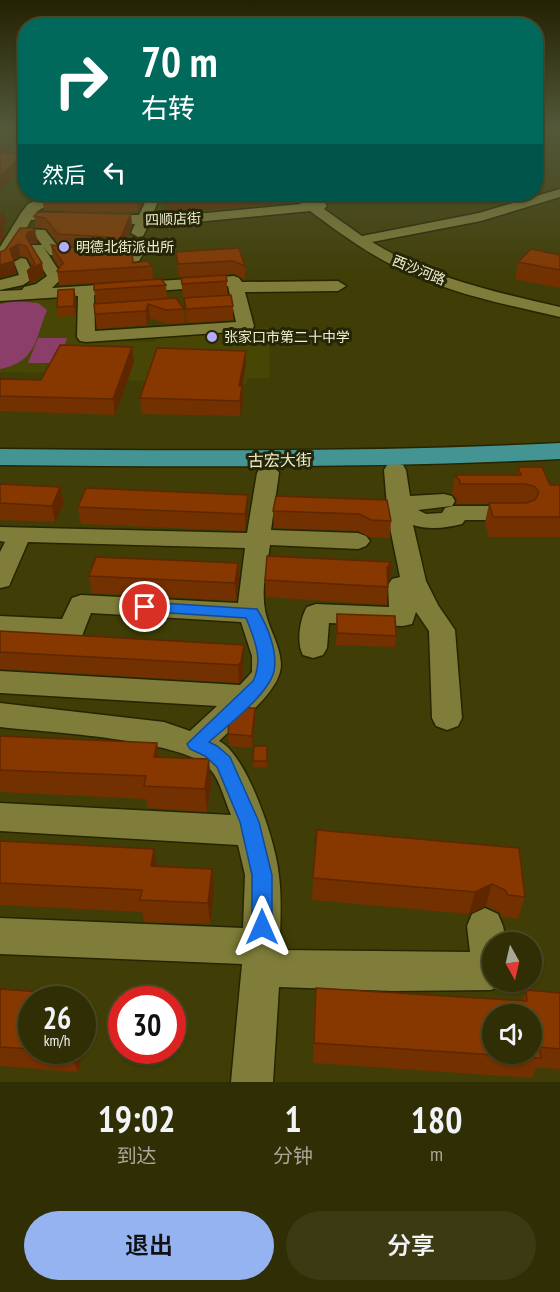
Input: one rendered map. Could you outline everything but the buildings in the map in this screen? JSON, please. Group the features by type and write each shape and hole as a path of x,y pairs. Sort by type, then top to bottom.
{"main road":[{"name":"古宏大街","path":"0,457 271,460 461,456 560,450"},
{"name":"古宏大街","path":"0,470 101,474 268,473 560,464"}],"street":[{"path":"543,198 560,193"},
{"path":"0,258 33,207 45,201"},
{"path":"71,263 129,260 139,252 138,246 133,246 152,201"},
{"name":"西沙河路","path":"308,201 390,254 471,286 560,310"},
{"name":"西沙河路","path":"311,201 362,242 402,264 468,289 560,310"},
{"path":"367,239 481,217 534,201"},
{"name":"四顺店街","path":"26,216 143,220 220,217 317,206"},
{"path":"15,233 40,233 55,252 109,255"},
{"path":"33,292 45,287 43,285 55,277 37,248"},
{"path":"0,292 27,277 21,262"},
{"path":"0,292 86,291 166,285 235,293 338,286"},
{"path":"86,291 91,312 86,337 246,326 235,293"},
{"path":"395,470 413,580 427,609 442,630 447,718"},
{"path":"196,744 259,685 266,672 266,656 252,613 250,596 268,473"},
{"path":"400,507 444,501"},
{"path":"400,507 423,521 454,519 453,513 521,513"},
{"path":"0,580 10,534 356,552"},
{"path":"313,648 316,613 403,617 401,585 413,580"},
{"path":"0,625 72,630 81,604 252,613"},
{"path":"0,682 247,697"},
{"path":"0,716 164,734 196,744 211,751 224,762 252,831 262,875 261,957 252,1082"},
{"path":"0,817 252,831"},
{"path":"0,936 261,957 393,972 491,971 485,926"}],"shaded area":[{"name":"张家口市第二十中学","path":"83,294 82,341 155,342 157,334 268,328 270,378 248,378 246,384 48,378 50,373 0,372 0,299"},
{"path":"14,301 38,303 47,310 28,355 12,366 0,369 0,304"},
{"path":"38,338 67,338 59,363 28,363"}],"place":[{"name":"明德北街派出所","path":"64,247"},
{"name":"张家口市第二十中学","path":"212,337"}],"route":[{"path":"145,607 252,613 262,638 266,656 266,672 259,685 196,744 211,751 224,762 250,822 262,875 262,927"}]}
